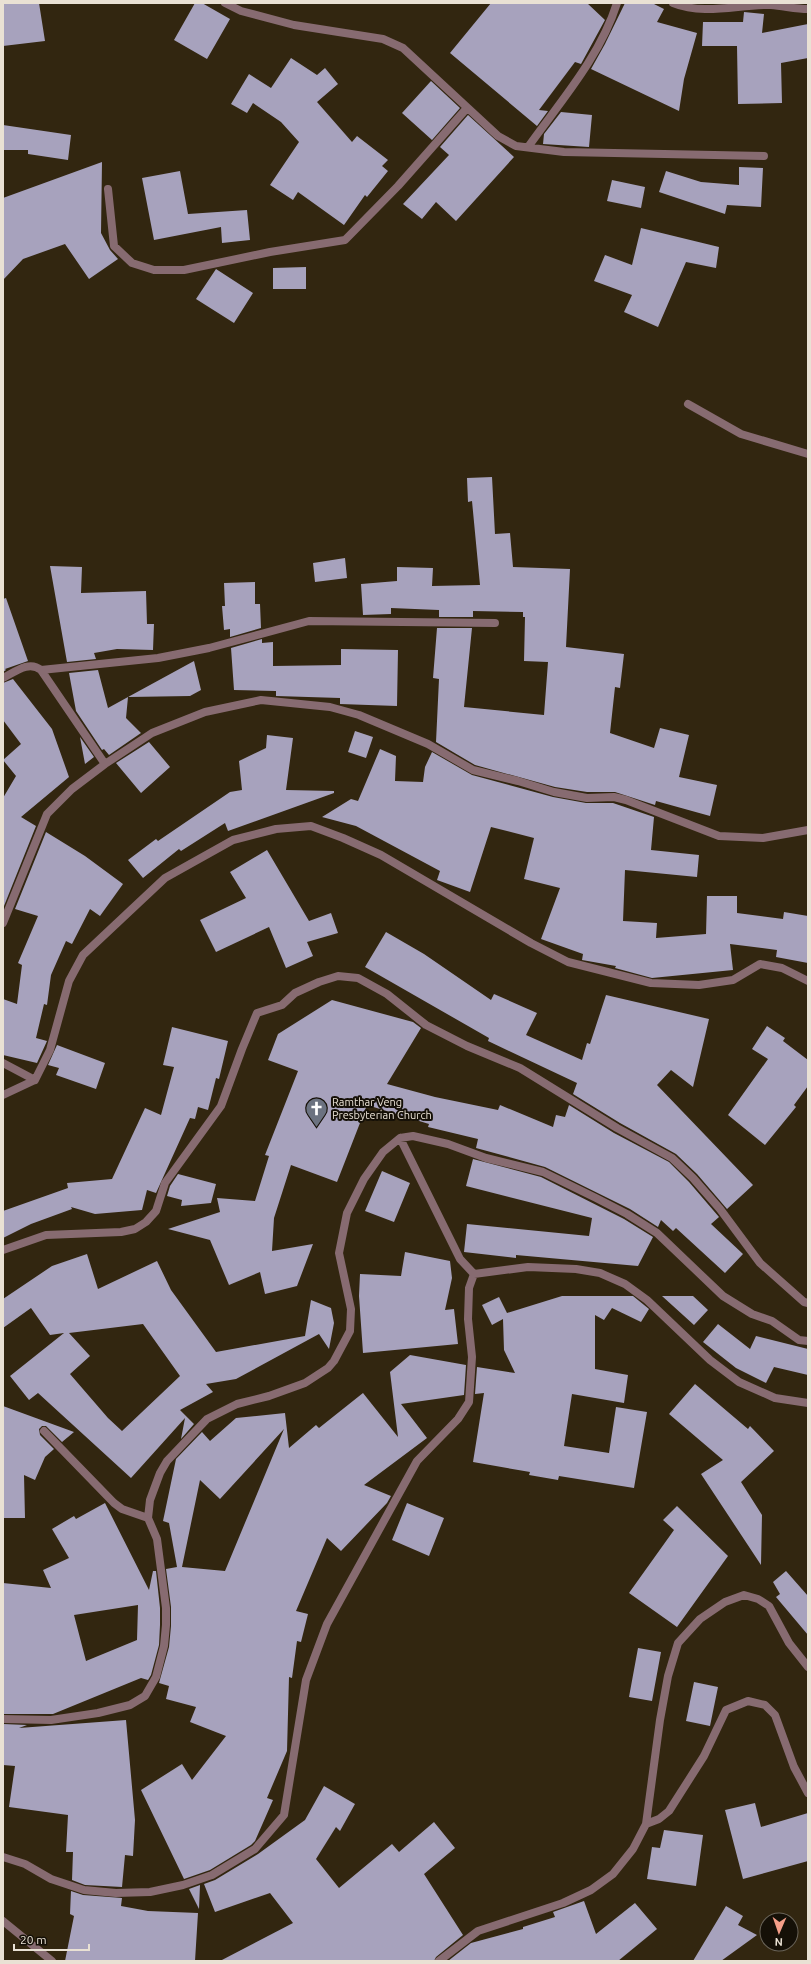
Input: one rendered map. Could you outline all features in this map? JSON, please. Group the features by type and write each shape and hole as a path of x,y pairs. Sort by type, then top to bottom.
{"street":[{"path":"225,3 241,11 294,25 383,39 394,43 403,48 506,142 516,146 564,152 764,156"},
{"path":"528,147 587,64 607,29 617,3"},
{"path":"673,3 694,8 714,9 770,5 808,9"},
{"path":"108,189 114,246 132,263 154,270 184,270 270,252 345,240 398,186 467,108"},
{"path":"688,404 741,434 808,454"},
{"path":"41,670 94,663 158,658 209,648 309,621 495,623"},
{"path":"3,678 30,665 36,666 41,670 105,764"},
{"path":"3,923 47,814 72,789 105,764 152,733 205,712 261,700 330,707 366,718 428,744 473,770 554,792 587,798 614,797 626,800 719,836 763,838 808,830"},
{"path":"3,1095 35,1080 50,1050 69,981 83,955 165,878 233,840 276,829 311,826 374,852 416,874 531,943 568,962 651,983 699,985 714,984 733,980 760,964 782,968 808,981"},
{"path":"3,1250 46,1235 121,1232 135,1229 146,1222 156,1211 166,1183 222,1106 242,1049 257,1013 282,1005 295,993 319,982 338,976 358,978 373,986 387,994 426,1025 467,1046 520,1068 617,1128 672,1158 693,1178 720,1209 760,1263 808,1304"},
{"path":"3,1064 35,1080"},
{"path":"3,1719 51,1720 98,1713 130,1705 144,1696 156,1677 164,1646 166,1626 166,1608 156,1539 148,1518 150,1500 160,1473 167,1460 207,1419 237,1404 269,1396 305,1383 328,1368 340,1351 350,1331 351,1309 339,1253 347,1213 364,1179 383,1152 400,1138 413,1136 448,1144 486,1158 543,1172 596,1198 627,1214 657,1233 723,1296 752,1314 772,1321 799,1340 808,1341"},
{"path":"400,1138 460,1259 474,1274"},
{"path":"474,1274 528,1267 576,1269 600,1273 624,1284 647,1300 710,1360 739,1382 775,1398 808,1403"},
{"path":"3,1857 26,1864 51,1879 84,1890 116,1893 150,1892 183,1885 212,1875 255,1849 284,1815 306,1680 326,1624 417,1461 458,1419 469,1402 472,1357 468,1319 469,1288 474,1274"},
{"path":"44,1431 114,1503 122,1509 148,1518"},
{"path":"439,1961 478,1931 563,1903 591,1890 614,1874 633,1849 646,1824 660,1720 668,1676 678,1643 700,1619 725,1602 744,1595 758,1599 769,1606 789,1643 808,1667"},
{"path":"646,1824 659,1818 669,1810 704,1756 726,1710 748,1701 765,1705 775,1716 794,1767 808,1793"},
{"path":"3,1921 52,1961"}],"building":[{"path":"3,3 39,3 45,41 3,46"},
{"path":"195,3 202,3 230,19 207,59 174,40"},
{"path":"491,3 587,3 605,20 581,64 575,62 539,110 548,111 537,126 450,53"},
{"path":"625,3 652,3 664,9 657,22 697,33 684,79 679,111 591,69"},
{"path":"744,12 764,14 762,33 808,24 808,58 781,63 782,103 738,104 737,46 702,46 703,22 743,22"},
{"path":"291,58 317,75 325,68 338,84 317,102 352,142 357,136 388,160 382,166 388,171 367,197 365,195 344,225 298,192 293,200 270,185 299,142 281,122 253,103 247,113 231,104 249,74 271,88"},
{"path":"431,81 460,108 432,140 402,113"},
{"path":"561,112 592,115 589,147 543,144 544,134"},
{"path":"468,115 514,157 456,221 436,202 422,219 403,204 449,155 440,147"},
{"path":"3,125 71,135 68,160 28,154 28,150 3,150"},
{"path":"102,162 101,233 110,250 118,259 89,279 65,244 23,259 3,280 3,198"},
{"path":"739,167 763,168 761,207 727,205 725,214 659,192 666,171 701,182 739,185"},
{"path":"180,171 188,214 247,210 250,240 222,243 221,227 154,240 142,178"},
{"path":"612,180 645,187 641,208 607,201"},
{"path":"641,228 719,247 716,268 686,262 658,327 624,312 632,295 594,281 605,255 632,265"},
{"path":"306,267 306,289 273,289 273,268"},
{"path":"216,269 253,293 234,323 196,299"},
{"path":"492,477 495,534 510,533 513,567 570,569 566,647 624,654 620,688 615,687 610,733 654,748 660,728 689,735 679,777 717,785 710,816 656,801 655,805 615,792 587,792 555,787 475,765 436,742 439,679 433,678 437,628 472,628 464,707 544,715 548,662 524,661 525,617 523,617 523,612 473,611 473,617 439,617 439,610 391,608 391,614 363,615 361,584 397,581 397,567 433,568 432,586 480,585 472,501 468,502 467,478"},
{"path":"345,558 347,578 315,582 313,563"},
{"path":"50,566 82,567 81,593 146,591 147,624 154,624 153,650 117,649 94,653 96,659 67,662"},
{"path":"255,582 255,604 260,604 261,628 230,637 230,629 224,630 222,606 225,606 224,583"},
{"path":"6,598 28,661 5,669 6,670 3,672 3,599"},
{"path":"262,639 262,643 273,642 273,666 341,665 341,649 398,650 397,706 340,704 340,698 276,696 276,691 234,690 231,648"},
{"path":"194,661 201,690 190,696 128,697"},
{"path":"98,670 108,708 128,697 126,718 141,733 109,755 104,749 102,750 76,711 69,673"},
{"path":"13,679 52,729 69,777 21,817 36,826 4,906 3,798 16,776 3,760 21,744 3,720 3,683"},
{"path":"355,731 373,737 366,758 348,752"},
{"path":"267,735 293,738 286,790 334,791 334,793 228,831 225,823 181,851 179,849 143,878 128,860 156,839 158,841 230,792 242,790 239,761 266,748"},
{"path":"80,737 94,757 85,764"},
{"path":"149,742 170,767 141,793 116,763"},
{"path":"380,749 396,756 395,781 423,782 425,767 432,752 472,775 553,797 586,803 613,803 654,817 651,850 699,855 697,877 625,870 623,921 657,923 656,938 706,934 707,896 737,896 737,913 783,919 784,912 808,916 808,963 776,957 777,950 730,944 733,970 652,978 615,968 616,966 582,960 583,954 541,939 560,888 524,879 534,838 491,827 470,892 437,880 440,871 356,826 322,817 351,799 358,801"},
{"path":"46,832 85,856 123,884 100,916 90,909 72,944 66,941 51,975 47,1005 44,1004 36,1038 47,1041 37,1063 3,1055 3,999 17,1004 22,965 18,963 38,916 15,909"},
{"path":"267,850 309,921 331,913 338,933 307,942 313,956 286,968 269,927 216,952 200,920 246,898 230,872"},
{"path":"386,932 424,954 491,1000 494,994 537,1013 526,1035 582,1060 587,1043 590,1044 606,995 709,1019 693,1087 671,1070 657,1085 753,1185 727,1209 697,1174 676,1154 620,1123 573,1094 577,1083 488,1041 489,1038 365,967"},
{"path":"332,1000 413,1022 421,1028 387,1084 435,1097 498,1110 500,1105 553,1127 556,1115 565,1117 569,1105 614,1133 669,1162 689,1182 719,1217 711,1224 743,1254 725,1273 676,1228 673,1231 661,1220 658,1227 630,1209 545,1167 476,1148 478,1139 428,1127 429,1124 367,1105 337,1182 291,1165 274,1218 272,1251 313,1244 297,1286 265,1294 260,1272 229,1285 210,1240 168,1229 220,1212 217,1198 255,1201 269,1156 265,1155 298,1071 268,1060 278,1034"},
{"path":"767,1026 785,1038 783,1041 808,1060 808,1086 794,1105 796,1107 765,1145 728,1115 768,1059 752,1049"},
{"path":"172,1027 228,1041 219,1079 216,1078 208,1110 198,1107 195,1119 190,1118 156,1193 147,1190 142,1210 95,1214 71,1207 72,1209 31,1224 3,1238 3,1211 68,1188 67,1183 112,1179 145,1108 161,1115 174,1067 163,1065"},
{"path":"57,1045 105,1063 96,1089 56,1075 59,1068 48,1065"},
{"path":"473,1159 541,1177 624,1219 653,1237 638,1266 516,1255 516,1258 464,1252 467,1224 589,1236 592,1218 466,1186"},
{"path":"382,1171 410,1183 394,1222 365,1211"},
{"path":"178,1174 216,1184 211,1203 181,1206 182,1200 167,1196 170,1186"},
{"path":"405,1252 450,1261 452,1278 445,1310 454,1309 458,1344 363,1353 359,1296 360,1274 401,1276"},
{"path":"87,1254 98,1289 157,1261 171,1290 216,1352 305,1336 311,1300 331,1308 334,1323 329,1349 319,1334 236,1379 206,1384 213,1392 180,1410 194,1424 181,1439 185,1418 131,1478 38,1393 29,1400 10,1376 64,1333 50,1335 31,1308 3,1328 3,1299 52,1266","holes":["143,1324 180,1376 122,1431 108,1418 70,1374 90,1356 69,1333"]},
{"path":"562,1296 633,1296 649,1309 641,1322 612,1308 604,1320 595,1315 595,1369 628,1375 624,1403 572,1394 564,1446 609,1453 616,1407 647,1412 634,1488 559,1476 558,1480 529,1475 530,1472 473,1462 484,1393 475,1394 477,1367 515,1373 504,1350 503,1319 492,1325 482,1305 499,1297 507,1313"},
{"path":"662,1296 693,1296 708,1310 694,1325"},
{"path":"718,1324 750,1349 756,1336 808,1349 808,1375 774,1367 766,1383 736,1368 703,1342"},
{"path":"410,1355 466,1365 464,1395 401,1404 427,1438 364,1485 391,1496 387,1503 341,1551 327,1538 296,1611 308,1614 301,1642 297,1641 292,1678 289,1677 287,1751 267,1798 273,1800 255,1841 210,1870 184,1879 141,1790 182,1764 192,1780 226,1736 190,1722 196,1707 166,1699 169,1686 159,1683 169,1647 171,1626 171,1607 166,1569 177,1567 169,1523 163,1521 176,1459 202,1432 210,1441 236,1418 285,1413 289,1448 316,1425 319,1428 363,1393 398,1437 390,1372","holes":["284,1429 225,1571 182,1567 200,1480 220,1499"]},
{"path":"695,1384 748,1429 750,1426 774,1451 741,1482 762,1515 761,1565 701,1474 723,1460 669,1414"},
{"path":"3,1406 74,1432 62,1442 46,1426 42,1426 39,1429 40,1435 54,1449 45,1457 35,1480 24,1475 25,1518 3,1518"},
{"path":"105,1503 149,1590 153,1571 156,1571 160,1608 160,1625 159,1645 151,1675 148,1680 141,1678 53,1714 3,1714 3,1583 51,1588 43,1570 69,1558 52,1529 74,1516 76,1519","holes":["138,1605 137,1640 86,1661 74,1615"]},
{"path":"407,1503 444,1518 429,1556 392,1540"},
{"path":"677,1506 728,1556 677,1627 629,1593 674,1530 663,1520"},
{"path":"786,1571 808,1596 808,1635 776,1597 780,1594 773,1582"},
{"path":"638,1648 661,1652 652,1701 629,1697"},
{"path":"694,1682 718,1687 710,1726 686,1721"},
{"path":"126,1720 135,1820 133,1856 125,1855 122,1887 85,1885 72,1880 73,1852 66,1852 68,1815 9,1807 15,1766 3,1765 3,1724 27,1725 19,1728"},
{"path":"324,1786 355,1804 340,1831 336,1827 316,1859 339,1888 392,1844 399,1852 434,1822 455,1848 424,1874 463,1935 436,1957 434,1961 220,1961 293,1923 270,1893 215,1912 204,1884 215,1880 258,1854 305,1820"},
{"path":"755,1803 761,1827 808,1813 808,1861 743,1879 725,1810"},
{"path":"664,1830 703,1835 696,1886 647,1879 652,1847 660,1848"},
{"path":"200,1885 199,1909 189,1889"},
{"path":"71,1891 83,1895 122,1898 121,1906 148,1911 198,1913 195,1961 65,1961 74,1916 70,1914"},
{"path":"584,1901 596,1934 635,1903 657,1929 618,1961 448,1961 471,1943 523,1929 523,1927 555,1917 553,1912"},
{"path":"726,1906 743,1916 738,1925 757,1935 721,1961 693,1961"}],"place":[{"name":"Ramthar Veng Presbyterian Church","path":"317,1128"}]}
